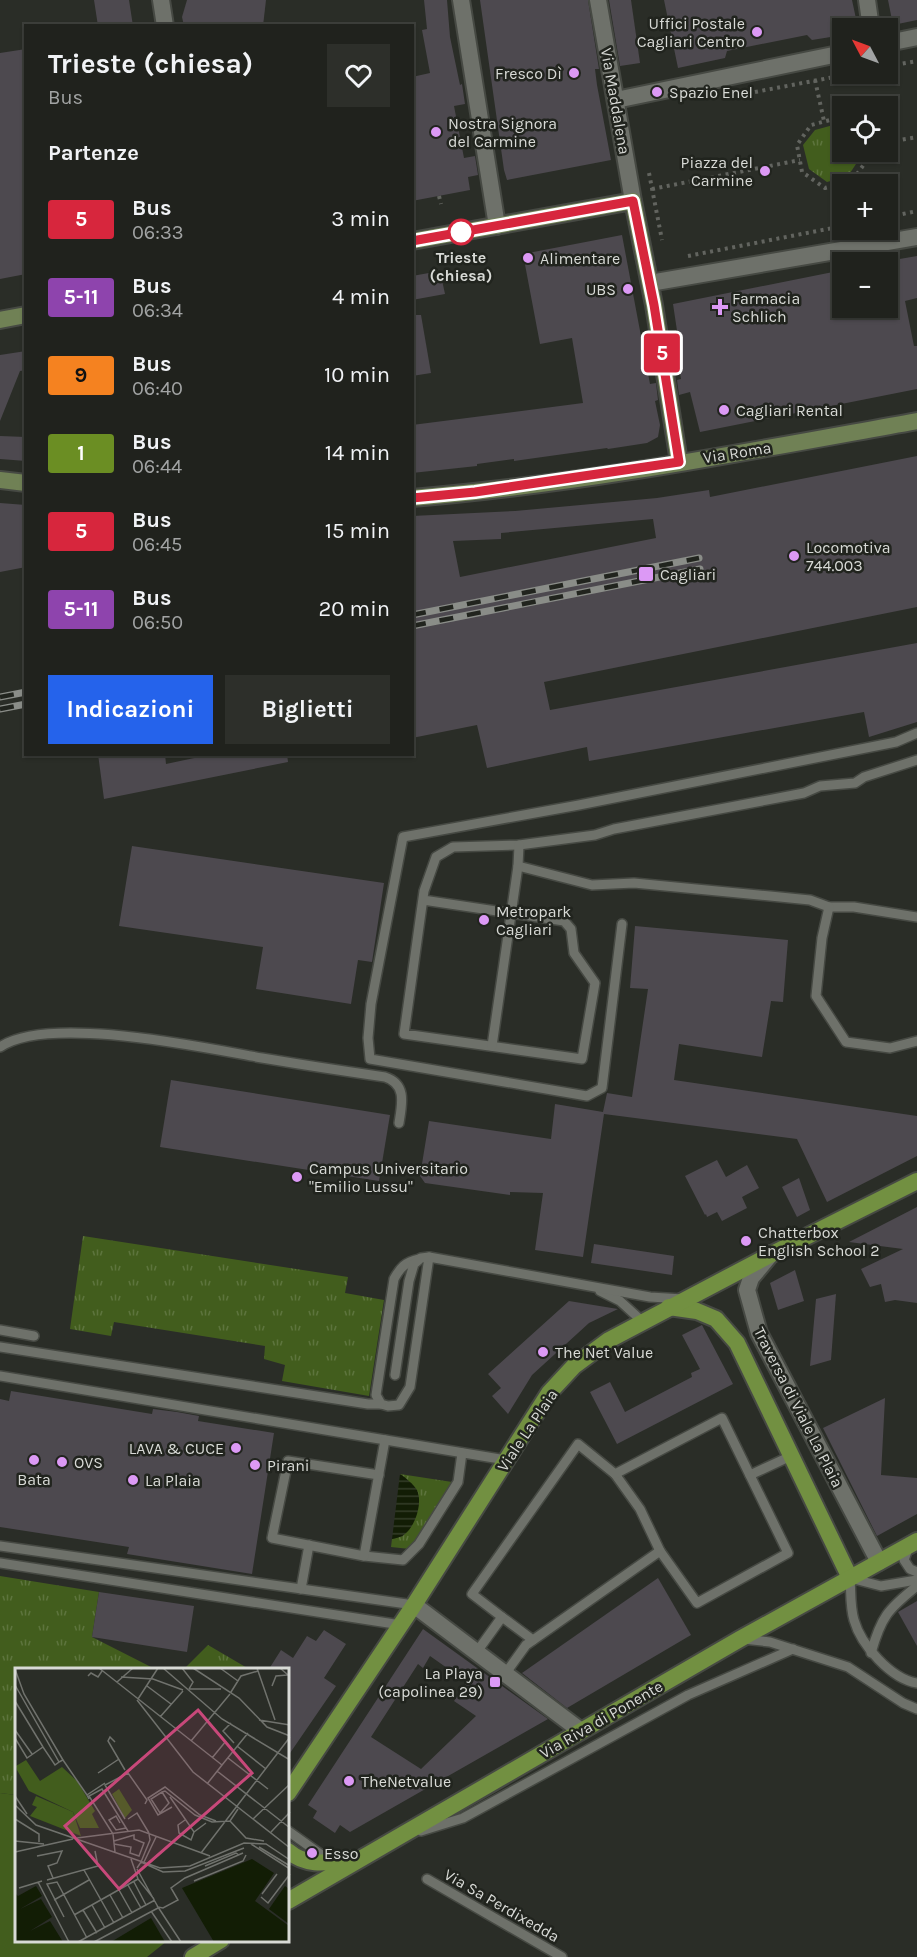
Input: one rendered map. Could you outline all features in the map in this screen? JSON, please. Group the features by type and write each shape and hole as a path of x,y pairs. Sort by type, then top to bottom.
{"main road":[{"path":"414,241 633,201 650,283 679,462"},
{"path":"0,320 24,315"},
{"name":"Via Roma","path":"414,498 475,492 679,462 917,421"},
{"path":"0,480 24,483"},
{"name":"Viale La Plaia","path":"290,1790 401,1626 549,1393 574,1366 609,1340 669,1307 917,1181"},
{"name":"Traversa di Viale La Plaia","path":"669,1307 697,1311 716,1319 737,1342 850,1578"},
{"name":"Via Riva di Ponente","path":"290,1900 740,1639 913,1543"},
{"path":"290,1852 309,1863 364,1858"},
{"path":"183,1957 192,1942"},
{"path":"193,1957 219,1942"}],"street":[{"path":"161,0 165,24"},
{"path":"461,0 497,226"},
{"name":"Via Maddalena","path":"598,0 633,201"},
{"path":"867,0 870,18"},
{"path":"898,41 917,37"},
{"path":"616,100 832,54"},
{"path":"650,283 917,237"},
{"name":"Traversa di Viale La Plaia","path":"772,1254 751,1278 747,1290 759,1333 879,1562"},
{"path":"414,1605 581,1731"}],"lane":[{"path":"622,924 602,1088 587,1096 370,1059 368,1038 371,1004 403,837 579,805 872,746 896,741 917,733"},
{"path":"423,900 564,921 571,929 574,953 595,983 582,1059 404,1034 424,891 436,856 453,847 519,845 595,835 614,829 804,793 820,786 855,783 864,777 917,760"},
{"path":"492,1046 518,866 519,845"},
{"path":"518,866 592,885 634,883 810,900 829,907 854,907 917,917"},
{"path":"829,907 822,938 816,996 846,1042 890,1048 917,1041"},
{"path":"0,1047 16,1039 44,1035 80,1033 122,1036 385,1077 392,1079 402,1091 399,1123"},
{"path":"381,1404 376,1395 394,1279 400,1267 411,1260 425,1258 650,1297 685,1299"},
{"path":"395,1375 409,1281 414,1264 425,1258"},
{"path":"0,1347 368,1404 399,1405 410,1387 425,1258"},
{"path":"590,1286 620,1301 643,1322"},
{"path":"0,1330 34,1336"},
{"path":"0,1376 506,1460"},
{"path":"534,1640 472,1594 578,1444 615,1474 640,1509 660,1551 696,1603 788,1554 722,1418 615,1474"},
{"path":"364,1556 385,1440"},
{"path":"379,1475 288,1461 272,1538 364,1556 403,1560 419,1544 458,1482 462,1453"},
{"path":"750,1475 791,1456"},
{"path":"913,1543 904,1560 910,1569 917,1572"},
{"path":"301,1589 309,1545"},
{"path":"0,1546 414,1605"},
{"path":"505,1674 526,1645 660,1551"},
{"path":"0,1563 401,1626"},
{"path":"917,1580 881,1586 850,1578 854,1620 871,1653 906,1681 917,1683"},
{"path":"871,1653 879,1627 891,1607 917,1587"},
{"path":"476,1653 502,1617"},
{"path":"740,1639 770,1642 848,1667 903,1703 917,1709"},
{"path":"398,1838 463,1818 688,1695 793,1649"},
{"path":"290,1832 331,1861"},
{"name":"Via Sa Perdixedda","path":"427,1879 562,1957"}],"path":[{"path":"898,64 917,61"},
{"path":"749,93 832,77"},
{"path":"815,80 824,121"},
{"path":"832,119 811,124 797,145 802,172 825,188 832,186"},
{"path":"898,140 917,137"},
{"path":"652,189 800,160"},
{"path":"647,163 664,250"},
{"path":"439,196 441,204"},
{"path":"898,215 917,211"},
{"path":"677,258 832,228"}],"green space":[{"path":"832,125 832,162 857,162 849,174 832,174 832,181 827,182 809,169 803,145 815,130"},
{"path":"83,1236 348,1277 345,1293 384,1300 369,1396 282,1381 285,1365 264,1359 265,1346 114,1322 111,1336 70,1329"},
{"path":"400,1474 452,1482 410,1549 391,1547 392,1539 403,1536 417,1511 418,1504 415,1490"},
{"path":"0,1576 99,1592 92,1637 153,1668 15,1668 15,1795 0,1793"},
{"path":"208,1645 247,1668 185,1668"},
{"path":"0,1793 15,1795 15,1942 166,1942 147,1957 0,1957"}],"shaded area":[{"path":"400,1474 417,1490 419,1501 415,1520 409,1530 402,1536 392,1539"}],"building":[{"path":"94,0 129,0 133,24 98,24"},
{"path":"187,0 266,0 263,24 184,24 182,17"},
{"name":"Nostra Signora del Carmine","path":"424,0 447,0 450,37 465,104 454,106 464,158 475,156 478,175 468,177 470,190 414,201 414,77 430,73 422,30 427,29"},
{"path":"480,0 588,0 599,69 595,69 597,85 611,160 507,180"},
{"path":"609,0 631,0 640,63 620,66"},
{"name":"Uffici Postale Cagliari Centro","path":"664,0 852,0 856,18 832,18 832,37 812,40 807,35 727,51 725,58 678,68"},
{"path":"888,0 917,0 917,20 898,24 898,18 892,18"},
{"path":"24,49 24,274 0,279 0,53"},
{"path":"622,235 650,384 656,383 658,400 655,401 660,425 658,437 647,443 608,449 414,473 414,425 583,403 572,338 540,344 523,254"},
{"path":"917,256 917,298 905,301 914,346 917,346 917,389 700,432 690,392 679,395 677,380 681,379 675,345 679,344 673,304 832,272 832,318 898,318 898,259"},
{"path":"440,271 445,294 414,300 414,276"},
{"path":"414,315 421,315 431,373 414,376"},
{"path":"24,351 24,370 20,371 0,421 0,355"},
{"path":"0,436 24,437 24,461 0,459"},
{"path":"917,456 917,607 544,682 550,710 917,643 917,722 869,737 864,712 589,761 587,747 487,768 477,725 414,738 414,516 515,511 657,498 709,490 710,497","holes":["653,519 656,538 460,577 453,541 501,539 501,533"]},
{"path":"0,503 24,505 24,567 0,572"},
{"path":"98,756 165,756 166,764 204,756 287,756 288,762 104,799"},
{"path":"132,846 384,883 372,962 358,960 351,1004 256,989 263,947 119,926"},
{"path":"635,926 788,940 783,1002 771,1001 762,1057 679,1044 674,1080 917,1116 917,1156 827,1202 797,1139 604,1114 583,1257 535,1250 543,1193 510,1192 510,1195 425,1183 420,1176 429,1121 551,1139 555,1104 603,1112 607,1093 632,1097 648,989 630,988"},
{"path":"171,1080 390,1115 379,1181 160,1147"},
{"path":"717,1160 726,1177 747,1165 759,1188 742,1197 747,1208 722,1221 717,1212 707,1217 705,1215 685,1176"},
{"path":"799,1178 810,1210 797,1217 782,1187"},
{"path":"917,1207 917,1303 895,1300 885,1302 881,1284 870,1287 861,1269 903,1249 849,1242"},
{"path":"594,1244 674,1256 672,1275 591,1263"},
{"path":"795,1270 804,1301 778,1310 770,1283"},
{"path":"836,1294 831,1360 810,1366 816,1299"},
{"path":"569,1301 618,1309 589,1323 532,1375 508,1414 492,1396 501,1388 488,1374"},
{"path":"702,1325 733,1384 617,1444 590,1392 610,1382 625,1412 692,1377 691,1373 700,1369 682,1335"},
{"name":"La Plaia","path":"11,1391 152,1414 153,1409 177,1412 199,1416 198,1421 274,1433 252,1574 127,1554 129,1547 0,1527 0,1399 9,1401"},
{"path":"885,1398 881,1475 917,1478 917,1514 877,1536 823,1428"},
{"path":"658,1578 691,1635 567,1708 522,1673"},
{"path":"99,1592 194,1606 187,1652 92,1637"},
{"path":"917,1601 917,1646 898,1612"},
{"path":"423,1629 548,1719 350,1832 340,1825 335,1833 313,1818 317,1811 308,1805","holes":["430,1656 467,1682 454,1701 476,1716 421,1769 371,1737 418,1664 423,1668"]},
{"path":"324,1630 346,1644 324,1678 336,1686 290,1753 290,1668 270,1668 281,1650 293,1658 307,1636 316,1641"}],"railway":[{"path":"414,615 699,558"},
{"path":"414,626 700,569"},
{"path":"0,697 24,692"},
{"path":"0,709 24,704"}],"bus line":[{"name":"5","path":"414,241 633,201 654,305 679,462 475,492 414,498"}],"place":[{"name":"Uffici Postale Cagliari Centro","path":"757,32"},
{"name":"Fresco Dì","path":"574,73"},
{"name":"Spazio Enel","path":"657,92"},
{"name":"Nostra Signora del Carmine","path":"436,132"},
{"name":"Piazza del Carmine","path":"765,171"},
{"name":"Trieste (chiesa)","path":"461,232"},
{"name":"Alimentare","path":"528,258"},
{"name":"UBS","path":"628,289"},
{"name":"Farmacia Schlich","path":"720,307"},
{"name":"Cagliari Rental","path":"724,410"},
{"name":"Locomotiva 744.003","path":"794,556"},
{"name":"Cagliari","path":"646,574"},
{"name":"Metropark Cagliari","path":"484,920"},
{"name":"Campus Universitario \"Emilio Lussu\"","path":"297,1177"},
{"name":"Chatterbox English School 2","path":"746,1241"},
{"name":"The Net Value","path":"543,1352"},
{"name":"LAVA & CUCE","path":"236,1448"},
{"name":"Bata","path":"34,1460"},
{"name":"OVS","path":"62,1462"},
{"name":"Pirani","path":"255,1465"},
{"name":"La Plaia","path":"133,1480"},
{"name":"La Playa (capolinea 29)","path":"495,1682"},
{"name":"TheNetvalue","path":"349,1781"},
{"name":"Esso","path":"312,1853"}]}
